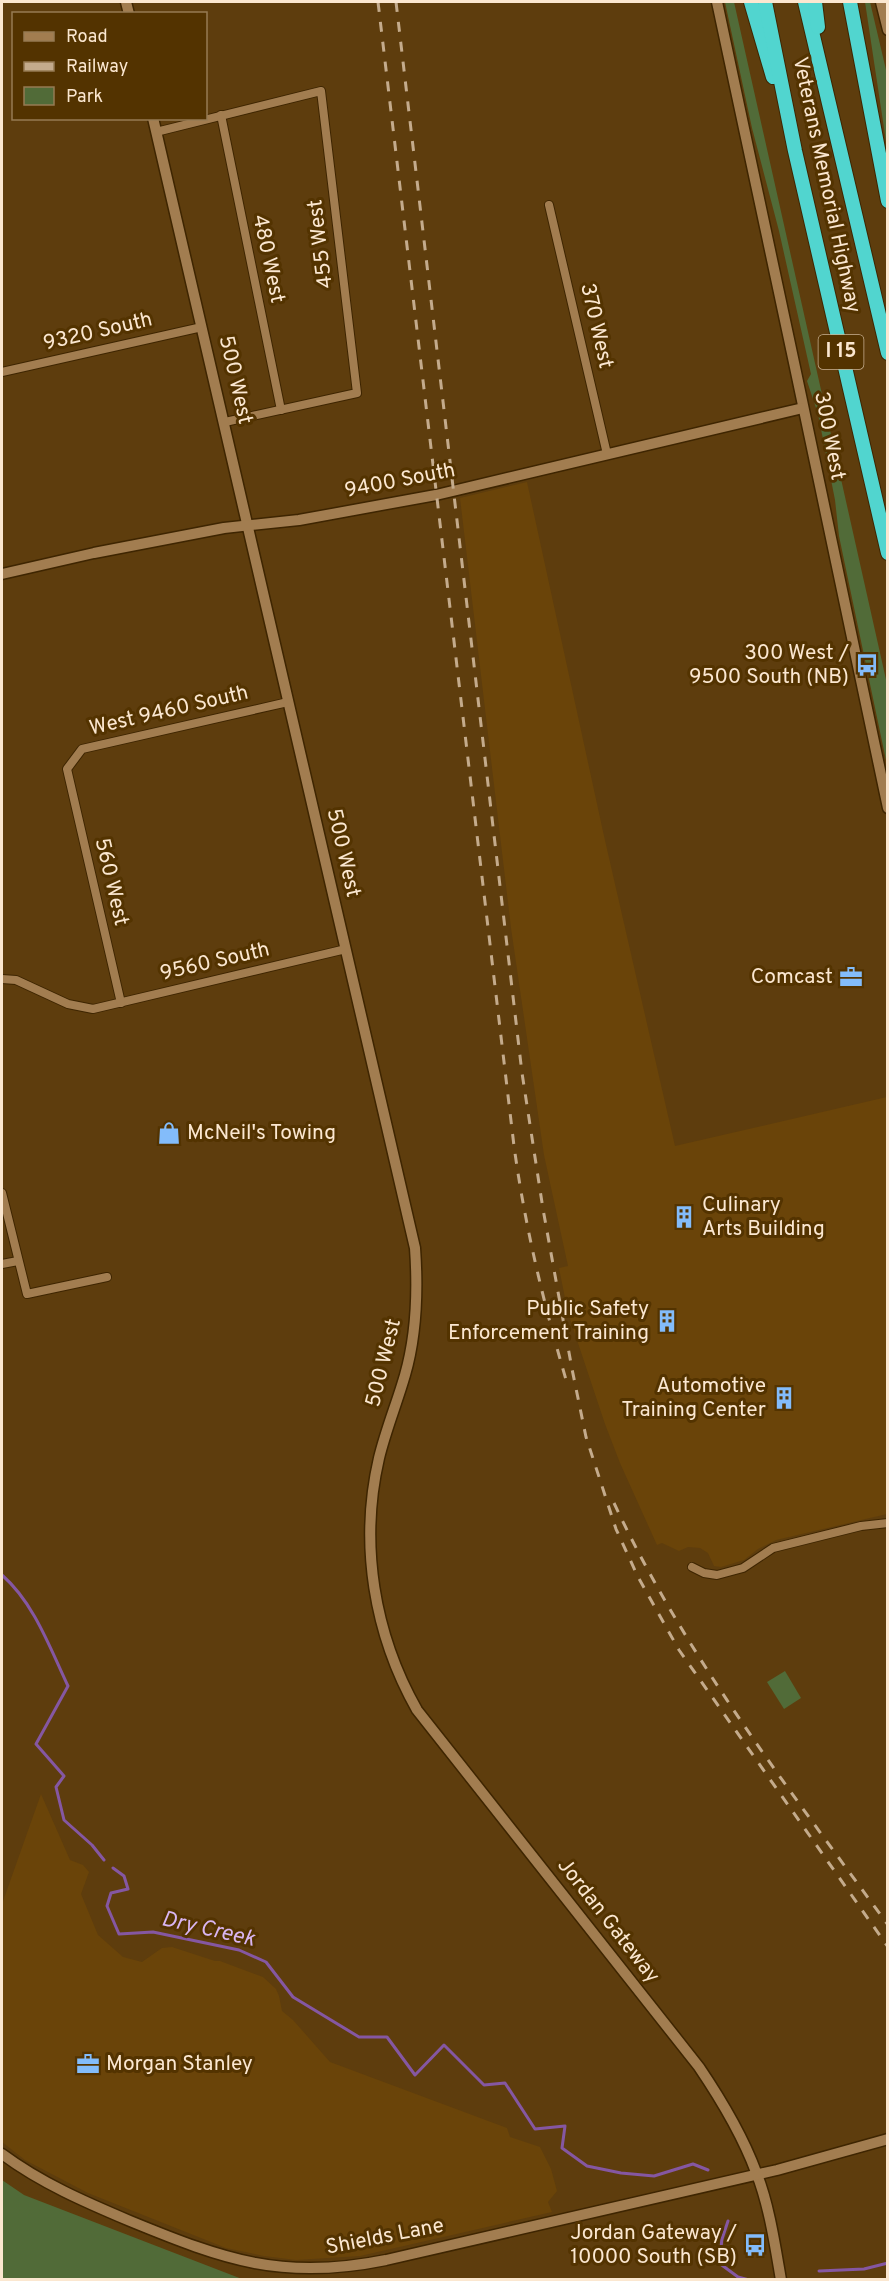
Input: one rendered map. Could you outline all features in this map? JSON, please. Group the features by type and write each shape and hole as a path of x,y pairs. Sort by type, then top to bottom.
{"highway":[{"path":"751,2 795,151"},
{"name":"Veterans Memorial Highway","path":"765,2 795,151 888,553"},
{"name":"Veterans Memorial Highway","path":"805,2 888,353"},
{"path":"815,2 828,103"},
{"path":"850,2 888,201"}],"main road":[{"name":"300 West","path":"717,2 888,808"},
{"path":"883,4 888,30"},
{"name":"500 West","path":"153,120 415,1248 417,1279 413,1344 386,1433 373,1490 371,1550 376,1600"},
{"name":"9400 South","path":"2,574 224,528 299,520 436,495 803,408"},
{"name":"Jordan Gateway","path":"376,1600 393,1664 417,1710 699,2067 736,2127 757,2174 776,2248 781,2280"},
{"name":"Shields Lane","path":"2,2154 41,2180 79,2200 204,2251 252,2264 302,2270 335,2269 369,2264 757,2174 888,2139"}],"street":[{"name":"455 West","path":"220,115 321,91 357,393 281,410"},
{"path":"207,118 220,115"},
{"name":"480 West","path":"220,115 281,410"},
{"path":"156,132 201,120"},
{"name":"370 West","path":"549,205 608,454"},
{"name":"9320 South","path":"2,372 202,327"},
{"path":"225,422 281,410"},
{"name":"West 9460 South","path":"67,769 82,749 288,702"},
{"name":"560 West","path":"67,769 121,1003"},
{"name":"9560 South","path":"2,979 16,980 68,1004 93,1009 346,949"},
{"path":"2,1193 27,1294 107,1276"},
{"path":"2,1264 18,1261"},
{"path":"692,1567 717,1575 743,1568 773,1548 861,1526 888,1523"}],"shaded area":[{"path":"527,482 604,836 675,1146 887,1097 887,1514 776,1540 758,1549 744,1560 721,1567 714,1566 708,1553 700,1548 688,1547 679,1551 662,1543 657,1545 605,1424 568,1313 559,1268 568,1266 544,1155 511,928 460,498"},
{"path":"41,1794 70,1860 83,1865 89,1872 81,1894 98,1935 123,1957 142,1962 162,1948 172,1947 263,1977 276,1989 282,2011 293,2020 330,2062 507,2128 510,2137 540,2147 551,2169 557,2191 548,2202 552,2212 360,2256 296,2260 264,2256 226,2248 88,2193 25,2160 2,2142 2,1904"}],"green space":[{"path":"725,2 734,2 887,684 887,765 839,536 835,500 818,414 807,381 811,374 779,231 752,128"},
{"path":"865,2 870,2 887,74 887,148"},
{"path":"785,1671 801,1698 784,1709 767,1682"},
{"path":"2,2180 24,2195 242,2279 2,2279"}],"waterway":[{"name":"Dry Creek","path":"2,1575 32,1612 68,1686 36,1744 64,1776 56,1787 64,1820 92,1845 104,1860"},
{"name":"Dry Creek","path":"113,1868 124,1876 128,1889 111,1893 107,1906 119,1934 153,1932 239,1950 266,1962 293,1997 359,2037 387,2037 415,2075 444,2045 484,2085 505,2083 535,2129 565,2126 562,2148 587,2166 621,2173 654,2176 693,2164 708,2170"},
{"name":"Dry Creek","path":"728,2221 722,2239 719,2263 738,2277 749,2280"},
{"name":"Dry Creek","path":"819,2271 864,2269 888,2263"}],"railway":[{"path":"378,2 514,1146 536,1266 567,1383"},
{"path":"396,2 522,1073 543,1209 586,1437 616,1529 638,1577 679,1650 888,1947"},
{"path":"614,1503 642,1560 706,1668 777,1772 888,1925"}],"place":[{"name":"300 West / 9500 South (NB)","path":"867,665"},
{"name":"Comcast","path":"851,977"},
{"name":"McNeil's Towing","path":"169,1133"},
{"name":"Culinary Arts Building","path":"684,1217"},
{"name":"Public Safety Enforcement Training","path":"667,1321"},
{"name":"Automotive Training Center","path":"784,1398"},
{"name":"Morgan Stanley","path":"88,2064"},
{"name":"Jordan Gateway / 10000 South (SB)","path":"755,2245"}]}
